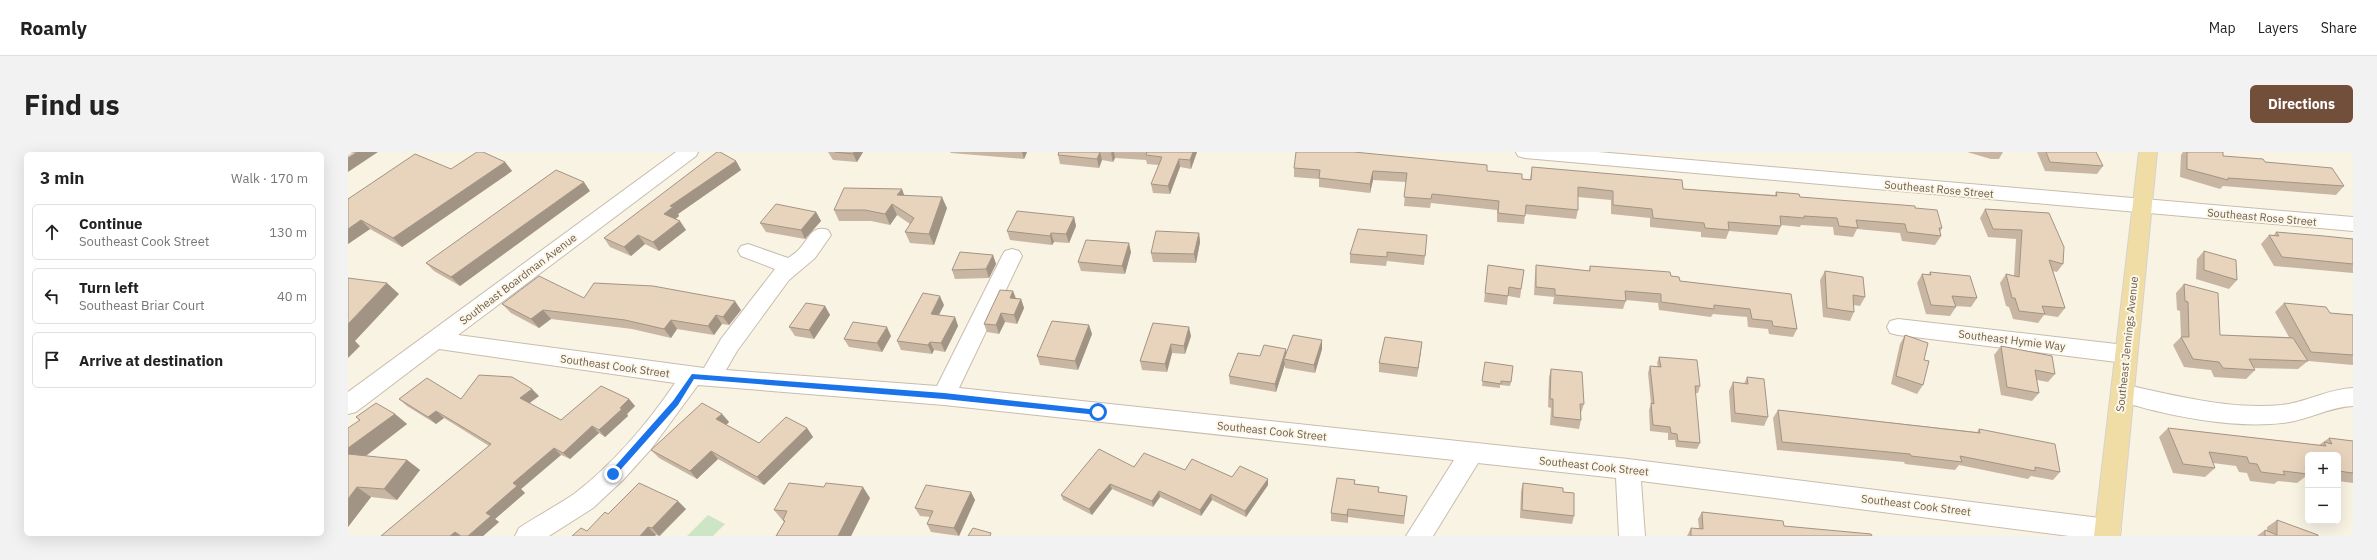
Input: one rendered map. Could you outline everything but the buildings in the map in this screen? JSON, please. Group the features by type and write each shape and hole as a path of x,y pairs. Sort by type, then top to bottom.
{"main road":[{"name":"Southeast Jennings Avenue","path":"2108,533 2148,152"}],"street":[{"name":"Southeast Boardman Avenue","path":"348,405 689,152"},
{"name":"Southeast Rose Street","path":"1525,152 1663,158 2142,207 2353,224"},
{"path":"528,536 583,500 613,474 675,403 701,377 729,345 782,275 808,253 821,235"},
{"path":"748,251 791,267"},
{"path":"944,396 1012,256"},
{"name":"Southeast Hymie Way","path":"1898,327 2126,354"},
{"name":"Southeast Cook Street","path":"436,340 701,377 944,396 1628,469 2108,533"},
{"path":"2122,393 2222,413 2255,415 2283,414 2304,410 2322,402 2353,397"},
{"path":"1419,536 1472,452"},
{"path":"1628,469 1632,536"}],"green space":[{"path":"708,515 725,524 713,536 687,536"}],"route":[{"path":"613,474 675,403 692,376 944,396 1098,412"}]}
